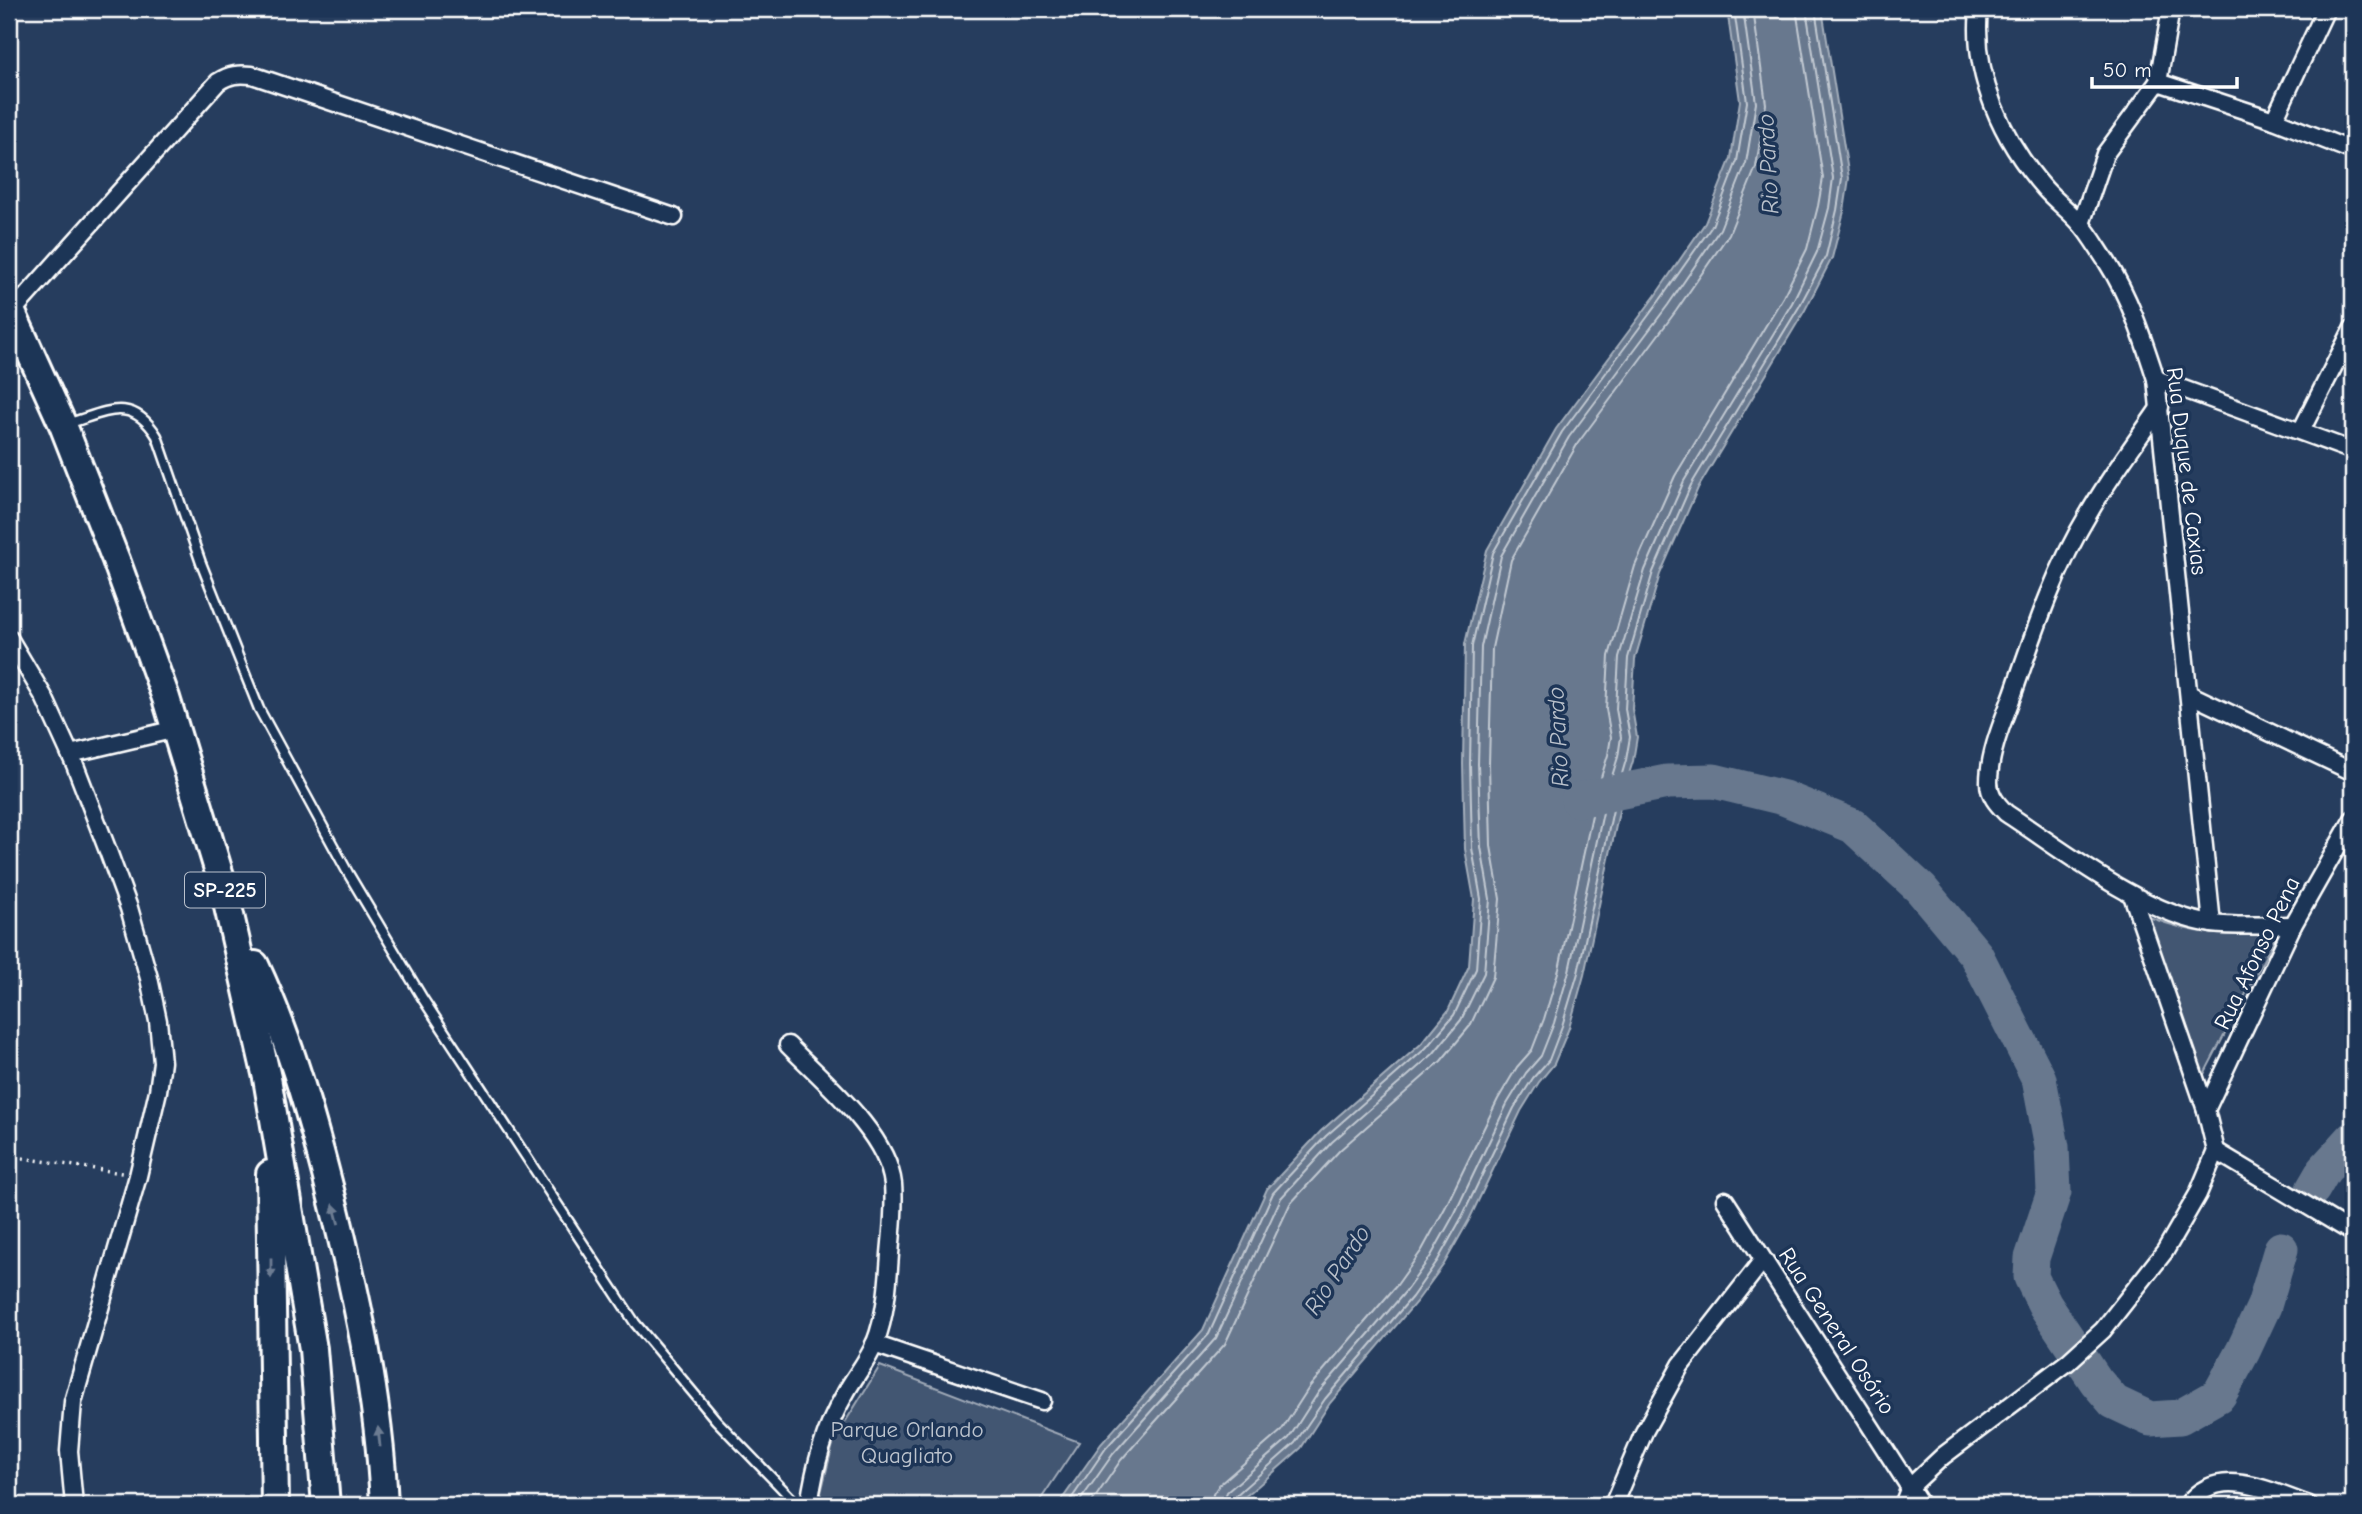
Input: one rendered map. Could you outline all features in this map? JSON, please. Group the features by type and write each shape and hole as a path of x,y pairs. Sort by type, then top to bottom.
{"main road":[{"name":"SP-225","path":"10,309 63,425 121,572 201,807 236,933 268,1078 313,1349 326,1505"},
{"path":"236,933 264,985 290,1052 336,1212 368,1354 377,1418 384,1505"},
{"path":"268,1078 275,1505"}],"street":[{"name":"Rua Duque de Caxias","path":"1979,9 1984,84 2000,124 2020,157 2045,189 2081,224 2108,264 2128,301 2157,379 2213,924"},
{"path":"2081,224 2105,154 2158,82 2171,9"},
{"path":"2274,120 2326,9"},
{"path":"10,309 218,82 237,74 252,75 674,217"},
{"path":"2158,82 2274,120 2353,150"},
{"path":"2301,431 2353,328"},
{"path":"2157,379 2353,451"},
{"path":"2161,407 2087,515 2064,562 2006,713 1994,753 1989,785 1992,796 2006,813 2132,895 2185,917 2213,924 2292,925"},
{"path":"9,638 44,697 70,754 129,908 158,1021 162,1062 138,1176 74,1402 69,1451 74,1505"},
{"path":"2189,694 2353,772"},
{"path":"70,754 176,729"},
{"name":"Rua Afonso Pena","path":"2206,1111 2292,925 2353,819"},
{"path":"1903,1505 1910,1487 1962,1441 2068,1362 2103,1330 2165,1251 2198,1194 2216,1151 2206,1111 2132,895"},
{"path":"788,1045 876,1139 893,1184 888,1281 874,1344 824,1435 809,1505"},
{"path":"2216,1151 2353,1233"},
{"name":"Rua General Osório","path":"1725,1200 1921,1505"},
{"path":"1613,1505 1644,1432 1681,1365 1763,1260"},
{"path":"874,1344 1042,1401"},
{"path":"2187,1505 2200,1492 2233,1482 2251,1485 2309,1505"}],"lane":[{"path":"63,425 118,410 131,410 150,424 157,436 201,563 259,709 348,873 423,999 635,1323 716,1420 798,1505"}],"path":[{"path":"9,1156 138,1176"}],"green space":[{"path":"2149,917 2182,928 2212,933 2277,934 2200,1082"},
{"name":"Parque Orlando Quagliato","path":"880,1366 1079,1442 1037,1505 818,1505 834,1440"}],"water":[{"name":"Rio Pardo","path":"1727,9 1822,9 1849,178 1844,211 1832,258 1805,310 1698,488 1660,574 1635,659 1632,709 1637,737 1633,761 1623,793 1584,975 1569,1028 1554,1064 1521,1111 1469,1220 1444,1264 1417,1301 1330,1403 1301,1448 1235,1505 1058,1505 1101,1444 1203,1330 1267,1189 1321,1131 1421,1044 1448,1011 1469,966 1474,899 1465,849 1465,644 1487,550 1556,429 1655,296 1705,223 1731,158 1740,101"}],"waterway":[{"path":"1578,800 1667,782 1714,781 1784,798 1853,826 1921,889 1976,955 2039,1079 2052,1147 2054,1192 2032,1258 2031,1277 2045,1305 2096,1381 2114,1402 2150,1419 2180,1417 2219,1395 2264,1306 2281,1249"},
{"path":"2313,1189 2324,1170 2353,1138"}]}
